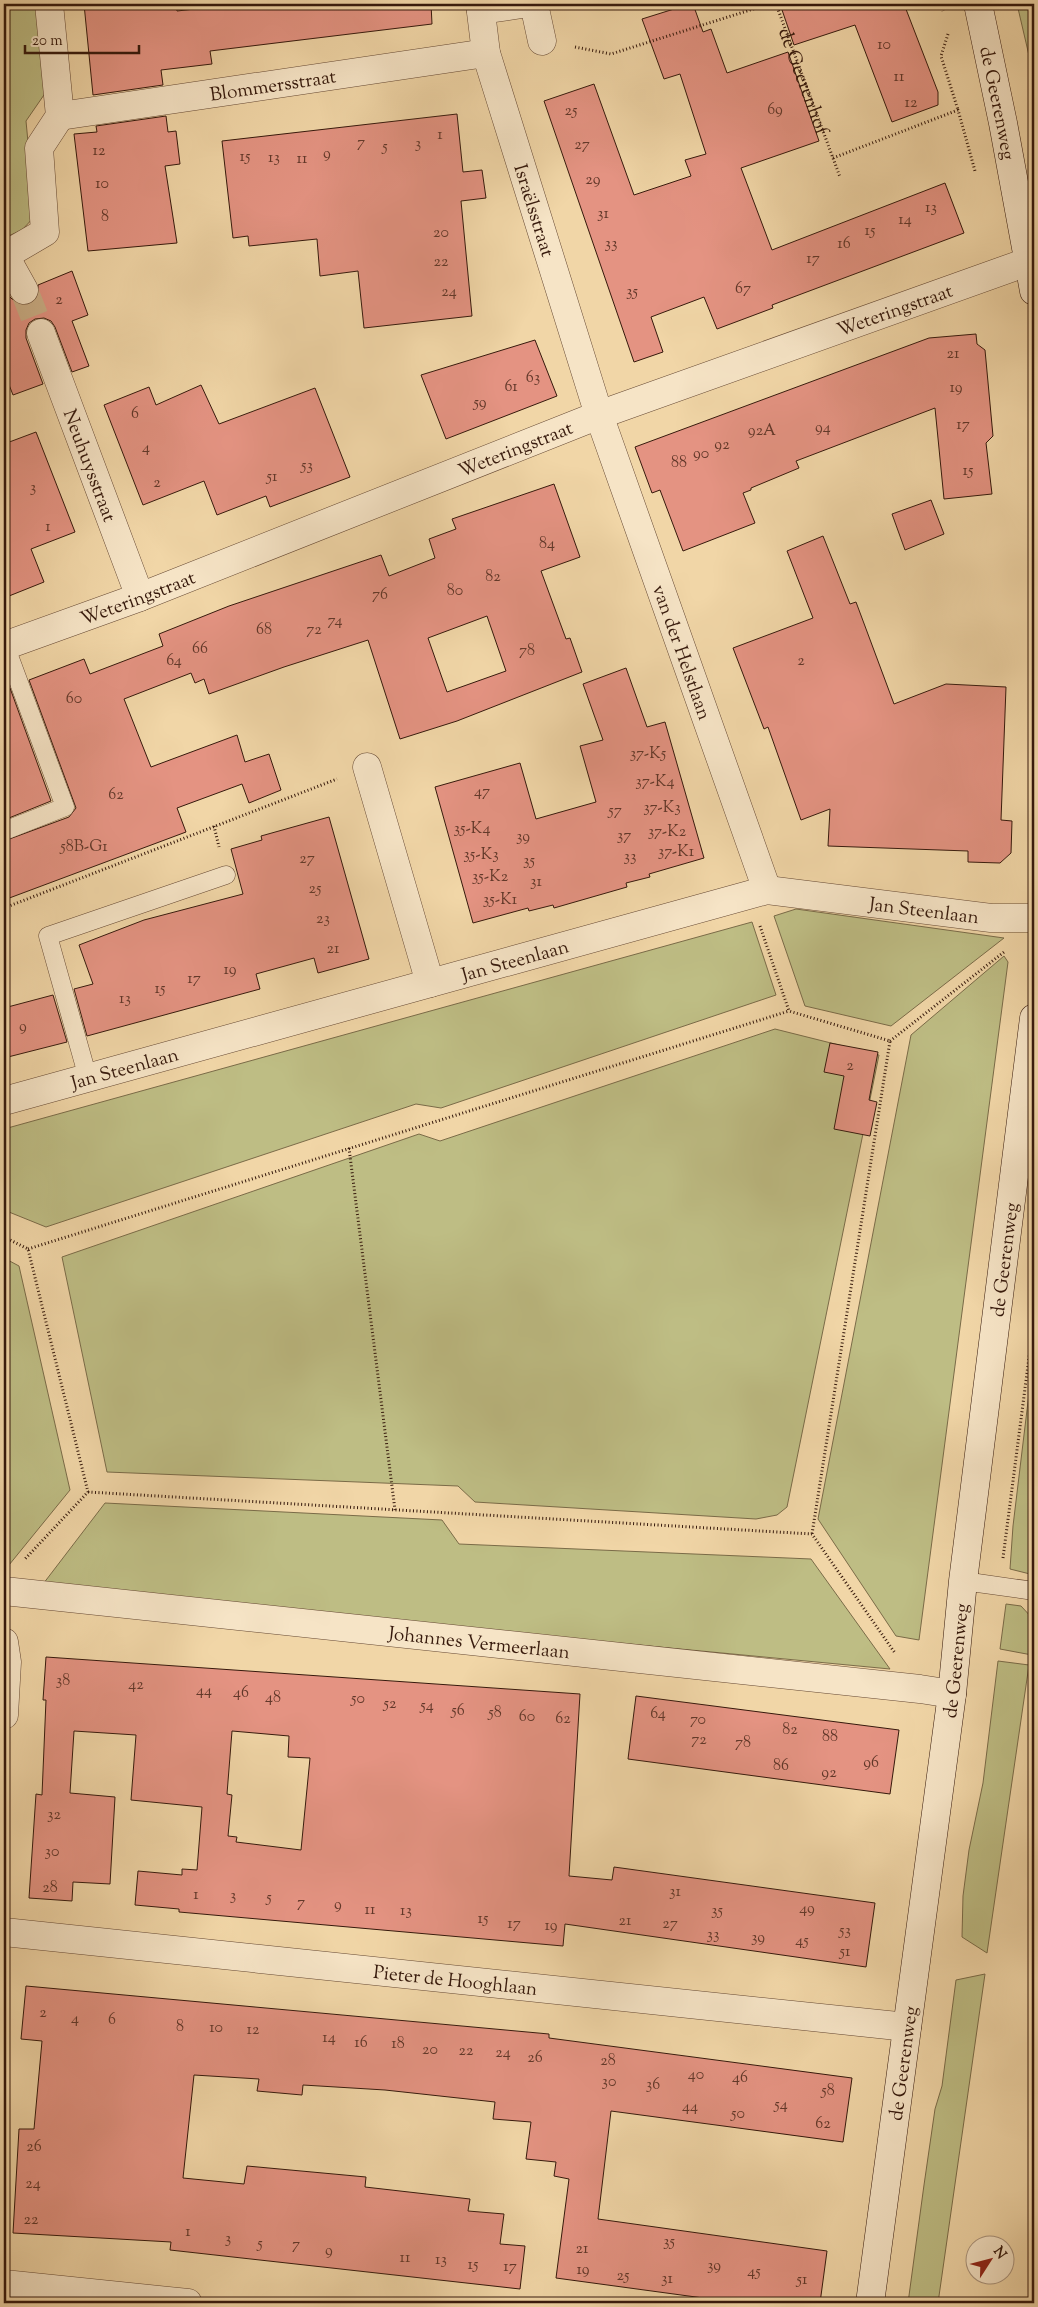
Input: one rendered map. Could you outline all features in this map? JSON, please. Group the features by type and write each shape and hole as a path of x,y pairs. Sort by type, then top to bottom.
{"street":[{"path":"24,290 5,256 45,232 38,148 60,116 49,4"},
{"path":"481,7 522,4"},
{"path":"534,4 542,41"},
{"name":"de Geerenweg","path":"978,4 1030,261 1034,291"},
{"name":"Israëlsstraat","path":"481,7 486,53 599,415"},
{"name":"Blommersstraat","path":"60,116 486,53"},
{"name":"Weteringstraat","path":"4,645 140,597 599,415 1030,261"},
{"name":"Neuhuysstraat","path":"41,333 140,597"},
{"name":"van der Helstlaan","path":"599,415 758,892"},
{"path":"367,767 430,983"},
{"name":"Jan Steenlaan","path":"4,1101 758,892 991,918 1034,918"},
{"name":"de Geerenweg","path":"870,2303 952,1694 963,1580 1034,1018"},
{"name":"Johannes Vermeerlaan","path":"4,1591 920,1688 952,1694"},
{"path":"4,1642 7,1662 4,1715"},
{"name":"Pieter de Hooghlaan","path":"4,1932 907,2027"},
{"path":"4,2284 188,2303"}],"lane":[{"path":"4,645 65,807 4,831"},
{"path":"88,1078 48,936 226,875"},
{"path":"963,1580 1034,1591"}],"path":[{"path":"542,41 611,54 769,4"},
{"name":"de Geerenhof","path":"776,4 840,178"},
{"path":"941,4 945,18"},
{"path":"947,26 949,33 941,56 976,176"},
{"name":"de Geerenhof","path":"833,158 958,110"},
{"path":"4,908 367,767"},
{"path":"758,892 789,1011"},
{"path":"920,1688 812,1534 890,1041 1012,946"},
{"path":"4,1237 28,1249 789,1011 890,1041"},
{"path":"349,1148 395,1510"},
{"path":"28,1249 88,1492"},
{"path":"88,1492 812,1534"},
{"path":"23,1561 88,1492"}],"shaded area":[{"path":"4,4 36,4 46,92 26,121 35,216 22,230 4,238"},
{"path":"1017,4 1034,4 1034,77"},
{"path":"796,909 1004,938 891,1026 805,1006 774,916"},
{"path":"752,922 776,995 441,1108 416,1104 46,1227 4,1210 4,1129"},
{"path":"1004,956 1008,962 919,1640 896,1636 818,1519 911,1035"},
{"path":"775,1029 879,1055 787,1507 777,1515 756,1519 475,1502 458,1486 107,1472 62,1257 419,1134 440,1141"},
{"path":"4,1258 19,1266 70,1490 9,1565 4,1550"},
{"path":"1034,1352 1034,1575 1010,1569 1013,1526"},
{"path":"105,1503 442,1520 459,1544 811,1559 890,1669 40,1588"},
{"path":"1006,1604 1021,1606 1034,1620 1032,1655 1000,1649"},
{"path":"998,1661 1029,1665 987,1953 962,1937 963,1896 969,1850 983,1783"},
{"path":"985,1974 938,2303 908,2303 935,2109 942,2086 956,1980"}],"building":[{"path":"84,4 176,4 177,11 239,4 431,4 432,24 210,51 212,64 161,70 163,85 93,95"},
{"path":"693,4 703,32 711,29 727,73 788,52 819,141 741,168 772,250 945,183 964,233 772,305 773,308 717,329 704,297 651,317 663,352 634,362 544,101 594,84 634,195 691,176 685,160 706,154 680,74 664,79 642,19"},
{"path":"780,4 904,4 938,92 938,105 892,122 855,25 794,45"},
{"path":"457,114 463,172 482,170 486,198 461,201 472,316 364,328 358,271 320,276 317,239 249,246 248,236 233,238 222,141"},
{"path":"166,116 168,132 176,131 180,164 165,166 177,243 88,251 74,134 97,132 96,126"},
{"path":"72,271 88,315 72,321 89,366 72,372 51,321 44,318 35,319 29,323 26,330 26,338 43,384 13,395 4,372 4,298 9,296 16,303 23,306 31,304 38,298 38,285"},
{"path":"976,334 977,344 985,350 993,436 986,443 992,494 944,499 935,408 796,461 799,468 743,493 755,523 683,551 660,490 652,493 635,447 929,338"},
{"path":"535,340 557,396 446,439 421,375"},
{"path":"201,385 219,424 315,388 350,477 270,507 266,496 217,515 204,481 143,505 104,405 149,387 156,405"},
{"path":"36,432 75,532 31,549 44,582 4,598 4,444"},
{"path":"554,484 580,557 541,571 566,639 570,638 582,672 457,721 400,739 368,640 209,694 204,679 195,683 191,673 124,699 151,767 237,735 245,762 269,754 281,790 249,803 242,784 177,808 186,832 4,900 4,841 69,817 76,808 29,680 84,659 90,674 163,646 159,634 229,606 381,555 389,576 435,558 429,539 456,529 452,519","holes":["487,616 506,671 447,692 428,638"]},
{"path":"931,500 944,534 905,550 892,514"},
{"path":"823,536 850,604 856,602 894,704 946,684 1006,687 1001,820 1012,821 1011,853 1000,863 968,862 968,851 828,846 830,809 801,820 768,727 764,729 733,648 813,618 787,551"},
{"path":"626,668 647,727 665,722 704,858 649,874 650,877 626,883 627,887 554,908 553,905 529,911 528,908 473,923 435,787 520,763 536,819 596,802 580,746 603,740 583,684"},
{"path":"10,688 51,801 4,820 4,690"},
{"path":"329,817 369,959 318,973 314,958 256,974 260,989 87,1036 74,989 93,984 79,945 144,920 243,894 231,849 262,840 261,836"},
{"path":"53,995 67,1042 4,1058 4,1008"},
{"path":"830,1043 878,1052 869,1100 877,1102 870,1136 834,1129 844,1076 824,1072"},
{"path":"46,1657 580,1694 569,1876 612,1880 614,1867 875,1903 866,1967 565,1924 563,1946 179,1912 179,1909 135,1905 138,1871 182,1875 182,1869 197,1870 202,1807 131,1800 136,1735 74,1731 70,1793 115,1797 110,1884 73,1882 72,1901 29,1898 36,1794 42,1795 46,1700 43,1700","holes":["232,1731 289,1736 288,1757 310,1758 301,1850 236,1842 237,1837 228,1836 232,1795 227,1794"]},
{"path":"636,1696 899,1730 890,1794 628,1759"},
{"path":"26,1986 549,2034 549,2038 852,2078 843,2142 611,2111 598,2219 827,2251 820,2303 740,2303 556,2278 569,2179 554,2176 556,2162 526,2159 531,2122 493,2119 495,2102 385,2090 303,2085 302,2095 257,2091 259,2079 194,2075 183,2178 244,2184 247,2166 366,2177 365,2187 470,2199 468,2211 504,2214 500,2244 525,2246 520,2289 170,2250 171,2242 13,2233 19,2129 34,2129 42,2041 21,2039"}],"tunnel":[{"path":"24,290 41,333"}]}
